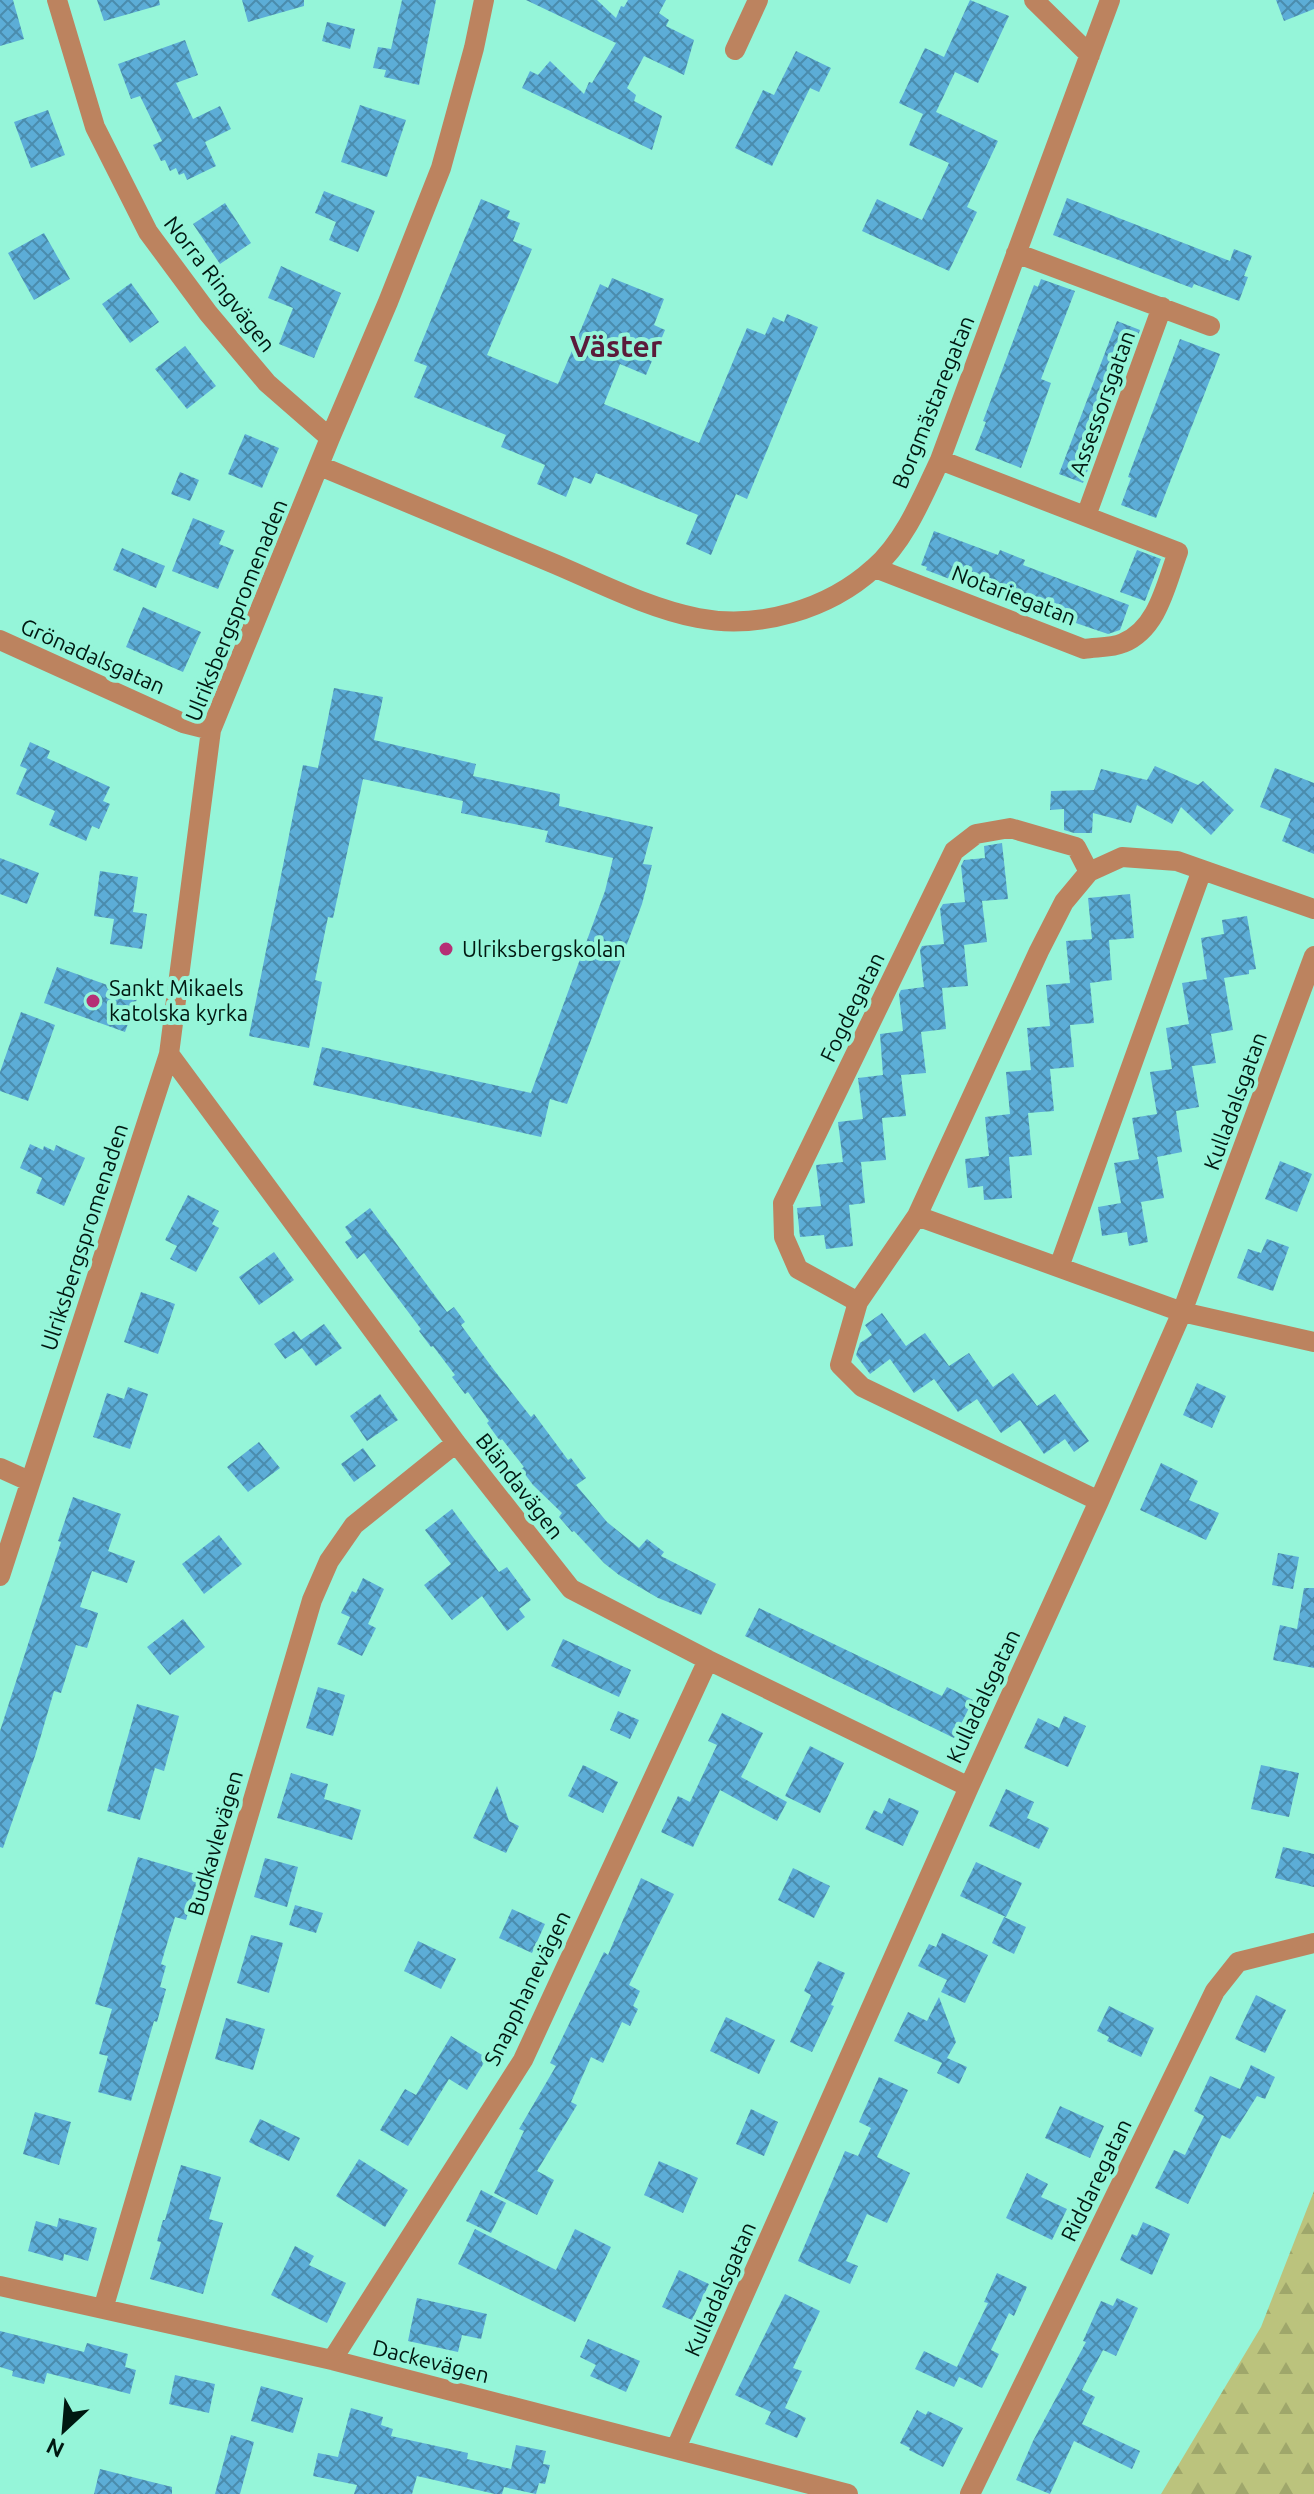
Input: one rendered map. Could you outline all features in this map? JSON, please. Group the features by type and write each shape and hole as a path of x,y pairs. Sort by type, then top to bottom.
{"street":[{"name":"Norra Ringvägen","path":"57,0 95,127 148,232 208,313 267,383 330,438"},
{"name":"Ulriksbergspromenaden","path":"0,1576 169,1054 211,730 441,168 484,0"},
{"path":"735,50 758,0"},
{"path":"1034,0 1090,55"},
{"name":"Borgmästaregatan","path":"320,466 642,601 699,618 762,619 790,614 834,596 875,568 904,529 940,460 1110,0"},
{"path":"1016,253 1210,326"},
{"name":"Assessorsgatan","path":"1086,516 1162,307"},
{"path":"940,460 1086,516"},
{"name":"Notariegatan","path":"875,568 1084,649 1120,645 1140,634 1154,615 1178,552 1086,516"},
{"name":"Grönadalsgatan","path":"0,640 183,723 211,730"},
{"name":"Fogdegatan","path":"858,1302 798,1269 784,1237 783,1203 954,851 976,834 1010,828 1076,847 1089,872"},
{"path":"1099,1501 862,1387 840,1365 858,1302 917,1216 1039,951 1064,902 1089,872 1122,857 1177,861 1314,909"},
{"path":"1059,1267 1202,870"},
{"name":"Kulladalsgatan","path":"676,2448 1182,1312 1314,956"},
{"name":"Bländavägen","path":"169,1054 456,1443 571,1589 708,1660 969,1787"},
{"path":"917,1216 1182,1312 1314,1342"},
{"name":"Budkavlevägen","path":"103,2309 312,1600 329,1561 354,1525 456,1443"},
{"path":"0,1468 29,1481"},
{"name":"Snapphanevägen","path":"332,2360 523,2060 708,1660"},
{"name":"Riddaregatan","path":"970,2494 1215,1991 1238,1962 1314,1943"},
{"name":"Dackevägen","path":"0,2286 332,2360 848,2494"}],"green space":[{"path":"1314,2191 1314,2494 1161,2494 1261,2327"}],"building":[{"path":"0,0 13,0 24,39 0,46"},
{"path":"97,0 159,0 160,5 104,21"},
{"path":"242,0 304,0 304,6 248,22"},
{"path":"402,0 436,0 419,85 384,77 386,70 373,68 378,47 391,49"},
{"path":"526,0 597,0 616,18 621,6 624,7 628,0 666,0 659,13 669,20 666,26 694,40 684,75 644,56 627,88 636,95 634,101 662,116 652,150 522,88 530,71 538,75 550,61 584,94 616,43"},
{"path":"970,0 1009,16 978,83 955,72 936,112 998,141 967,207 977,212 949,271 862,231 877,199 922,220 949,163 909,145 923,114 899,103 925,48 944,57"},
{"path":"1276,0 1314,0 1314,9 1284,21"},
{"path":"327,22 355,29 350,49 322,41"},
{"path":"185,40 198,75 176,83 193,119 220,106 231,129 205,142 216,166 187,180 184,173 179,175 176,168 170,171 165,160 161,161 153,145 162,141 140,96 131,99 118,64"},
{"path":"796,51 831,68 819,92 810,88 772,166 735,148 763,90 774,95"},
{"path":"360,105 406,120 387,177 341,162"},
{"path":"48,110 65,155 31,168 14,122"},
{"path":"324,191 375,211 358,252 329,240 336,222 315,213"},
{"path":"1067,198 1230,261 1234,249 1252,256 1239,301 1194,284 1192,288 1053,235"},
{"path":"481,199 510,211 507,218 520,223 513,241 532,249 487,355 558,384 600,284 608,288 612,278 664,299 654,325 665,330 646,375 620,364 604,404 699,443 747,328 765,335 773,317 784,322 787,314 818,327 747,499 736,494 711,555 686,544 698,515 596,473 591,484 574,477 566,497 537,484 545,465 501,447 506,435 414,397 427,366 414,361"},
{"path":"225,203 251,243 220,264 193,224"},
{"path":"44,233 70,279 34,300 8,253"},
{"path":"281,266 341,293 314,358 279,344 293,308 268,298"},
{"path":"1041,279 1075,291 1041,379 1051,383 1021,468 975,450 1034,285 1038,287"},
{"path":"131,283 159,322 130,343 102,304"},
{"path":"1117,321 1140,330 1083,483 1059,474"},
{"path":"1180,339 1220,354 1156,518 1121,505 1131,478 1128,477"},
{"path":"185,346 216,386 187,409 155,369"},
{"path":"245,434 279,448 262,488 228,474"},
{"path":"180,472 199,480 190,501 171,494"},
{"path":"193,518 225,531 219,544 234,550 218,589 172,571"},
{"path":"934,531 998,555 1000,550 1025,560 1023,565 1129,605 1120,630 1108,634 1067,620 1065,623 926,570 927,567 921,565"},
{"path":"122,548 165,566 156,588 113,570"},
{"path":"1137,550 1161,559 1145,601 1120,592"},
{"path":"143,607 201,632 183,672 126,647"},
{"path":"334,688 383,697 374,740 476,764 473,776 560,794 559,806 653,827 643,864 652,865 642,904 567,1104 550,1099 541,1137 313,1085 322,1047 531,1093 605,891 613,858 545,842 548,831 461,813 463,801 363,779 333,918 328,917 315,980 322,982 309,1048 249,1036 303,765 318,768"},
{"path":"30,742 50,751 47,758 110,787 103,801 110,804 99,829 92,826 86,841 49,825 55,811 16,794 27,769 20,766"},
{"path":"1155,766 1198,785 1203,781 1234,810 1211,835 1181,807 1172,824 1137,805 1131,823 1093,813 1092,833 1064,830 1064,809 1050,810 1051,791 1094,790 1101,769 1147,780"},
{"path":"1275,768 1314,783 1314,854 1282,841 1291,819 1260,807"},
{"path":"1002,843 1008,899 982,901 987,942 964,945 968,986 942,988 946,1029 921,1032 926,1073 901,1075 906,1116 882,1118 886,1160 861,1162 865,1203 849,1205 853,1246 826,1249 824,1235 800,1237 797,1208 821,1206 816,1165 843,1162 838,1122 863,1119 858,1078 883,1075 880,1034 903,1031 899,994 901,990 924,987 920,950 922,946 944,944 940,909 943,904 965,902 961,866 964,860 985,858 984,846"},
{"path":"0,858 39,873 27,904 0,894"},
{"path":"100,871 138,877 133,912 147,914 142,949 110,944 114,919 94,916"},
{"path":"1130,894 1134,938 1109,940 1112,980 1090,983 1094,1023 1070,1025 1074,1067 1050,1069 1054,1111 1028,1113 1032,1155 1009,1157 1012,1198 984,1200 983,1186 968,1188 965,1159 989,1156 985,1117 1010,1114 1006,1072 1031,1070 1027,1028 1050,1026 1046,985 1070,983 1066,941 1092,939 1088,898"},
{"path":"1247,916 1256,969 1249,970 1249,974 1224,978 1233,1030 1211,1034 1216,1063 1192,1066 1199,1107 1176,1111 1182,1152 1157,1157 1164,1198 1141,1202 1148,1242 1129,1246 1127,1232 1102,1236 1098,1207 1121,1203 1114,1163 1139,1159 1132,1118 1157,1114 1150,1072 1172,1069 1166,1028 1189,1024 1182,983 1207,979 1201,938 1224,934 1222,920"},
{"path":"57,967 138,996 125,1032 44,1003"},
{"path":"21,1012 55,1025 28,1101 0,1091 0,1072"},
{"path":"30,1144 54,1151 56,1145 85,1158 64,1206 36,1193 42,1178 20,1168"},
{"path":"1280,1161 1312,1174 1297,1212 1265,1199"},
{"path":"188,1195 219,1211 212,1224 219,1228 196,1272 170,1259 177,1246 165,1240"},
{"path":"370,1208 447,1312 454,1307 465,1322 461,1325 531,1417 534,1414 568,1460 571,1458 586,1478 576,1485 607,1522 639,1548 647,1539 664,1552 661,1556 716,1584 701,1615 658,1598 619,1575 559,1517 562,1513 533,1485 521,1469 524,1467 502,1439 500,1441 468,1392 465,1394 452,1377 455,1375 419,1331 421,1329 364,1253 357,1259 345,1242 352,1237 345,1227"},
{"path":"1267,1239 1289,1247 1273,1291 1237,1278 1248,1249 1261,1253"},
{"path":"274,1252 294,1280 259,1305 239,1277"},
{"path":"141,1292 175,1304 158,1354 124,1342"},
{"path":"882,1313 906,1346 925,1333 949,1366 969,1353 993,1387 1013,1373 1037,1406 1055,1394 1089,1441 1074,1452 1065,1439 1044,1454 1020,1420 1001,1433 977,1399 958,1412 934,1379 914,1393 890,1359 870,1374 856,1355 860,1343 872,1335 865,1325"},
{"path":"324,1324 342,1348 316,1366 302,1348 285,1359 274,1344 294,1331 301,1340"},
{"path":"1197,1383 1226,1396 1212,1428 1183,1415"},
{"path":"128,1387 148,1394 130,1449 93,1437 107,1393 124,1399"},
{"path":"380,1394 398,1420 367,1441 350,1416"},
{"path":"259,1442 280,1468 248,1492 227,1467"},
{"path":"363,1448 376,1466 354,1482 341,1464"},
{"path":"1161,1463 1198,1481 1189,1500 1219,1513 1206,1540 1140,1510"},
{"path":"73,1497 121,1514 108,1551 135,1561 127,1583 92,1571 80,1607 98,1613 87,1648 76,1645 61,1693 54,1691 3,1848 0,1847 0,1731"},
{"path":"452,1509 499,1572 507,1567 531,1600 519,1609 525,1617 507,1631 482,1596 452,1620 424,1585 451,1564 425,1530"},
{"path":"219,1535 242,1564 204,1594 182,1564"},
{"path":"1278,1553 1299,1557 1293,1589 1272,1585"},
{"path":"363,1578 384,1589 368,1624 376,1628 362,1656 337,1644 350,1617 341,1613"},
{"path":"1304,1588 1314,1588 1314,1668 1273,1660 1280,1625 1297,1629"},
{"path":"759,1608 942,1696 947,1687 973,1700 954,1738 745,1636"},
{"path":"183,1619 205,1647 170,1675 147,1647"},
{"path":"563,1639 631,1670 619,1697 551,1666"},
{"path":"318,1687 345,1695 333,1736 306,1728"},
{"path":"137,1704 179,1716 164,1771 155,1768 140,1820 107,1811"},
{"path":"618,1711 639,1720 630,1739 610,1730"},
{"path":"722,1713 763,1733 741,1777 787,1802 777,1821 720,1790 693,1847 661,1832 678,1796 690,1802 717,1745 708,1741"},
{"path":"1064,1716 1086,1726 1068,1767 1024,1748 1038,1718 1059,1728"},
{"path":"810,1746 844,1763 820,1813 785,1796"},
{"path":"583,1765 618,1782 603,1813 568,1796"},
{"path":"1261,1765 1299,1773 1289,1817 1251,1809"},
{"path":"291,1773 328,1784 324,1799 361,1810 352,1840 277,1818"},
{"path":"497,1786 509,1821 519,1826 506,1853 473,1838"},
{"path":"1006,1789 1034,1802 1027,1818 1049,1828 1039,1849 989,1826"},
{"path":"889,1798 919,1811 903,1846 865,1829 874,1810 882,1814"},
{"path":"1283,1847 1314,1854 1314,1887 1275,1878"},
{"path":"138,1857 199,1875 186,1920 175,1917 161,1964 166,1966 160,1987 166,1989 131,2101 98,2092 108,2056 99,2054 112,2009 95,2004"},
{"path":"265,1858 298,1867 287,1907 254,1897"},
{"path":"976,1862 1022,1883 1006,1917 960,1896"},
{"path":"793,1868 830,1886 814,1918 778,1900"},
{"path":"641,1878 674,1894 629,1985 640,1991 633,2006 638,2009 630,2026 622,2022 603,2063 591,2057 571,2102 577,2105 537,2171 554,2180 537,2215 494,2193 524,2131 519,2129 556,2066 550,2063 604,1952 608,1955"},
{"path":"295,1905 323,1913 316,1933 289,1925"},
{"path":"512,1909 545,1924 532,1953 499,1938"},
{"path":"1004,1917 1026,1927 1014,1954 992,1943"},
{"path":"942,1933 988,1955 965,2003 941,1992 947,1980 918,1966 929,1944 936,1947"},
{"path":"251,1935 283,1943 269,1993 237,1983"},
{"path":"418,1941 456,1959 441,1989 404,1971"},
{"path":"818,1961 845,1973 831,2005 834,2006 812,2052 790,2042 811,1995 804,1991"},
{"path":"1256,1995 1286,2010 1265,2053 1235,2039"},
{"path":"939,1997 956,2042 947,2058 967,2067 959,2084 937,2073 942,2063 894,2041 908,2012 927,2021"},
{"path":"1109,2006 1154,2028 1141,2057 1107,2041 1109,2037 1097,2031"},
{"path":"726,2017 775,2040 759,2074 710,2051"},
{"path":"226,2018 265,2029 253,2070 215,2059"},
{"path":"451,2036 487,2058 467,2090 449,2079 408,2146 380,2130 405,2089 416,2095"},
{"path":"1251,2065 1275,2077 1265,2099 1257,2096 1230,2139 1222,2135 1188,2204 1155,2188 1174,2150 1185,2155 1204,2116 1194,2111 1210,2076 1240,2089"},
{"path":"879,2077 908,2090 877,2157 910,2173 887,2223 867,2214 846,2261 858,2266 850,2284 798,2261 845,2151 858,2156 871,2128 859,2122"},
{"path":"1060,2106 1104,2126 1090,2158 1045,2138"},
{"path":"751,2109 778,2122 764,2156 736,2144"},
{"path":"35,2112 71,2122 59,2165 23,2154"},
{"path":"260,2119 300,2138 289,2161 249,2142"},
{"path":"359,2159 408,2190 385,2227 336,2196"},
{"path":"659,2161 698,2178 683,2213 644,2195"},
{"path":"181,2165 221,2177 209,2219 223,2223 203,2294 150,2279 161,2242 157,2241"},
{"path":"1027,2173 1048,2184 1041,2197 1067,2209 1052,2240 1006,2218"},
{"path":"481,2190 506,2203 491,2233 466,2221"},
{"path":"59,2218 97,2228 88,2261 64,2254 63,2261 28,2251 36,2221 57,2227"},
{"path":"1143,2222 1170,2234 1152,2275 1120,2260 1132,2234 1137,2236"},
{"path":"475,2229 556,2270 575,2229 611,2247 575,2322 458,2264"},
{"path":"295,2246 314,2256 309,2265 346,2283 327,2323 271,2295"},
{"path":"679,2270 709,2284 692,2320 662,2307"},
{"path":"997,2273 1027,2287 1014,2316 1009,2313 991,2350 999,2354 982,2388 959,2377 954,2387 915,2369 924,2351 957,2367 988,2303 984,2302"},
{"path":"785,2294 820,2311 793,2368 802,2371 785,2408 806,2418 797,2438 765,2424 771,2412 735,2395"},
{"path":"417,2298 487,2314 481,2339 462,2335 458,2352 408,2341"},
{"path":"1117,2298 1138,2308 1116,2356 1103,2350 1082,2390 1095,2397 1082,2424 1140,2451 1132,2469 1074,2441 1050,2494 1016,2480 1033,2441 1086,2342 1083,2341 1101,2301 1113,2306"},
{"path":"0,2331 84,2352 87,2343 128,2354 125,2367 136,2370 130,2394 47,2373 44,2384 12,2376 13,2371 0,2367"},
{"path":"588,2339 640,2361 626,2392 590,2376 596,2365 580,2357"},
{"path":"175,2375 215,2384 209,2413 169,2404"},
{"path":"261,2386 303,2398 293,2433 251,2421"},
{"path":"351,2408 383,2417 381,2425 393,2429 391,2436 468,2453 467,2459 511,2469 516,2445 546,2451 543,2464 550,2465 545,2484 539,2483 536,2494 504,2487 502,2494 495,2494 417,2476 412,2494 354,2494 357,2485 313,2476 318,2453 338,2457"},
{"path":"917,2410 926,2415 928,2411 963,2428 943,2467 900,2443"},
{"path":"231,2435 254,2442 240,2494 215,2494"},
{"path":"100,2469 172,2487 172,2494 94,2494"}],"place":[{"name":"Ulriksbergskolan","path":"446,949"},
{"name":"Sankt Mikaels katolska kyrka","path":"93,1001"}],"district":[{"name":"Väster","path":"616,347"}]}
